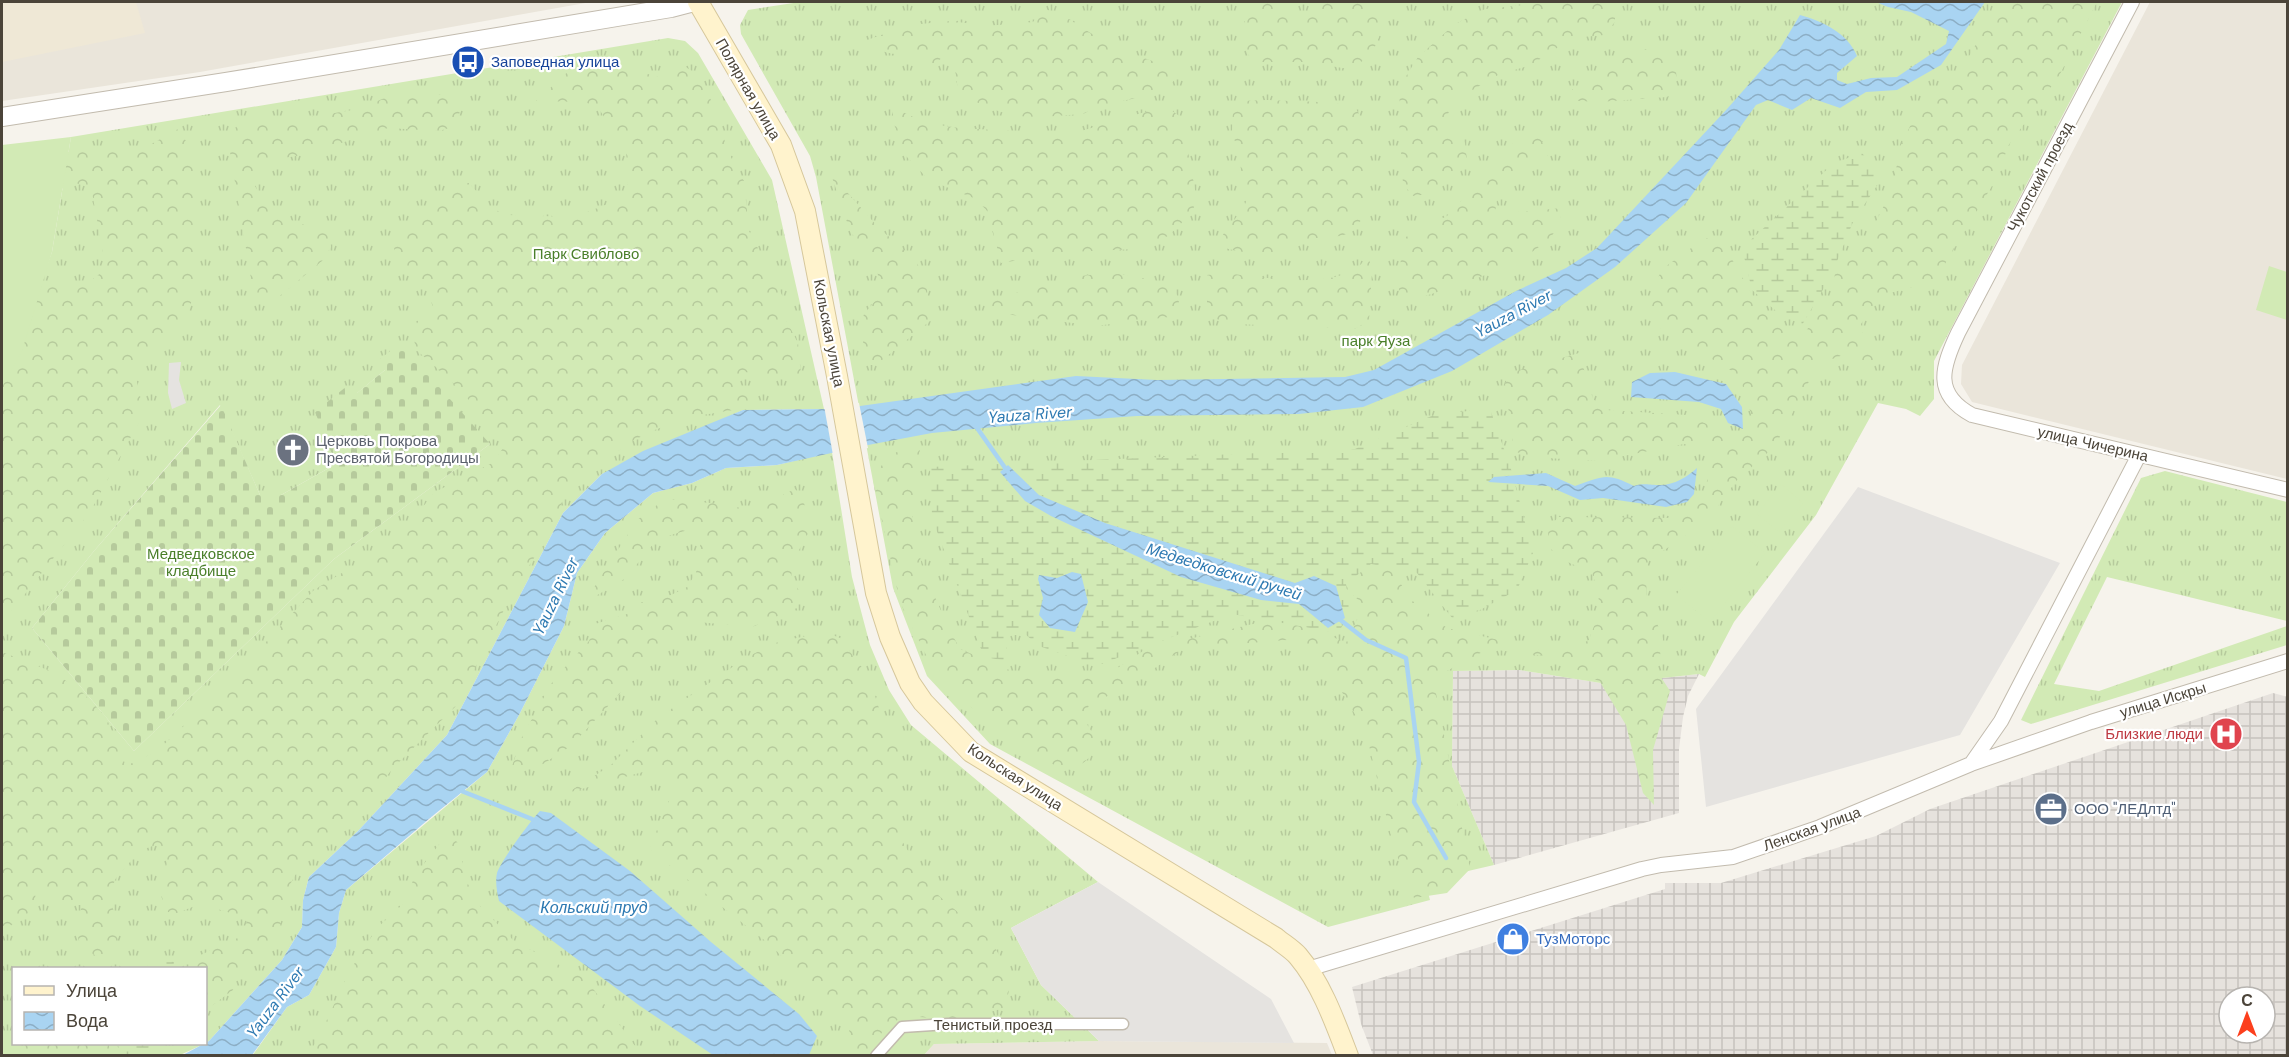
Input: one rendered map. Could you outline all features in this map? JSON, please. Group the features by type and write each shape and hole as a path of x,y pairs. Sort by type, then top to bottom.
{"main road":[{"name":"Полярная улица","path":"696,2 781,145 793,178"},
{"name":"Кольская улица","path":"793,178 804,211 837,376 876,593 890,637 910,683 939,720 971,752 1276,938 1296,954 1308,969 1348,1056"}],"street":[{"path":"2,117 226,82 696,2"},
{"name":"Чукотский проезд","path":"1949,352 2132,2"},
{"name":"улица Чичерина","path":"1949,352 1944,367 1944,382 1949,396 1959,408 1972,415 2288,490"},
{"path":"1971,764 2001,721 2139,455"},
{"name":"улица Искры","path":"1971,764 2091,722 2288,661"},
{"name":"Ленская улица","path":"1308,969 1642,869 1733,857 1820,827 1971,764"},
{"name":"Тенистый проезд","path":"876,1056 902,1027 948,1024 1123,1024"}],"shaded area":[{"path":"2,2 591,2 200,72 2,101"},
{"path":"2,2 136,2 145,33 2,62"},
{"path":"2150,2 2287,2 2287,479 1972,402 1961,384 1962,365"},
{"path":"181,362 179,380 186,403 172,409 168,393 169,363"},
{"path":"1858,487 2060,563 1960,735 1706,807 1696,709"},
{"path":"1519,670 1607,684 1699,674 1688,696 1683,717 1679,749 1679,813 1494,865 1452,766 1453,671"},
{"path":"2273,693 2288,697 2287,1055 1373,1055 1361,1024 1352,987 1665,889 1665,883 1721,883 1876,836 1930,809"},
{"path":"1098,882 1271,999 1294,1043 1099,1041 1041,985 1011,928"},
{"path":"1099,1041 1327,1043 1332,1055 923,1056 934,1044"}],"green space":[{"name":"парк Яуза","path":"800,2 2122,2 1934,361 1934,399 1920,416 1906,409 1878,403 1816,515 1734,622 1705,677 1699,674 1607,684 1519,670 1453,671 1452,766 1494,865 1425,881 1430,900 1328,927 990,744 927,676 893,588 816,177 810,156 741,34 740,25 748,10"},
{"path":"1252,2 1291,2 1291,13 1295,20 1302,21 1320,2 1381,2 1384,25 1371,56 1349,69 1305,62 1253,62 1243,39 1244,25"},
{"path":"1552,2 1615,2 1615,22 1604,35 1572,38 1531,65 1498,75 1454,101 1447,116 1465,143 1467,160 1429,194 1413,196 1403,184 1399,119 1400,86 1418,57 1455,24 1485,9"},
{"path":"2012,2 2096,2 2096,4 2059,76 2008,146 1998,176 1946,262 1942,279 1879,296 1861,324 1863,339 1875,351 1872,373 1843,355 1827,361 1814,372 1775,446 1737,480 1706,522 1648,561 1646,594 1663,639 1657,671 1670,691 1653,750 1654,805 1643,793 1626,725 1600,682 1554,657 1488,649 1443,673 1435,688 1470,869 1447,893 1414,898 1394,848 1366,733 1329,670 1303,648 1287,640 1184,648 1123,690 1090,703 1083,719 1093,735 1094,748 1087,760 1071,770 1040,760 1010,743 1002,728 973,709 927,657 900,602 873,480 886,458 915,442 920,449 911,509 922,567 948,627 960,649 1021,675 1104,677 1146,649 1274,619 1307,625 1346,643 1364,605 1324,569 1384,556 1410,599 1447,628 1542,650 1574,648 1589,640 1599,607 1598,592 1592,573 1561,559 1549,547 1548,530 1558,517 1676,518 1692,512 1702,498 1716,450 1684,444 1598,461 1530,457 1514,451 1505,383 1516,371 1579,353 1593,399 1606,410 1687,415 1731,435 1747,434 1752,417 1742,384 1732,371 1660,328 1651,314 1655,281 1665,267 1705,238 1721,240 1762,312 1786,333 1802,336 1832,297 1836,265 1851,257 1872,230 1894,185 1899,149 1914,118 1953,85 1986,26"},
{"path":"1043,8 1067,18 1111,46 1166,66 1175,79 1165,92 1098,106 1083,114 1015,116 964,97 958,90 953,56 945,54 934,66 929,58 878,50 864,41 910,25 951,21 987,26 1033,22"},
{"name":"Парк Свиблово","path":"668,38 685,41 698,53 772,180 824,409 743,410 602,474 563,513 447,735 358,831 309,877 303,900 302,927 282,960 209,1041 207,1042 207,967 12,967 12,1045 202,1045 180,1055 2,1056 2,387 52,252 71,137","holes":["385,370 490,444 334,559 134,751 32,628 94,551 220,405 260,495 281,495 336,464 347,387 356,394"]},
{"path":"1628,50 1652,50 1675,58 1676,85 1667,97 1599,102 1561,100 1574,88 1604,74"},
{"path":"595,62 616,62 656,77 672,74 672,66 679,62 701,78 719,118 727,150 744,181 749,231 782,295 782,312 798,343 801,376 799,384 760,373 743,372 737,378 750,401 745,408 697,416 657,429 630,442 586,475 563,499 552,530 516,586 455,707 393,768 363,808 348,814 309,850 287,890 278,938 235,982 233,990 207,1009 207,967 189,967 194,958 242,936 248,918 200,904 177,913 168,912 161,896 167,862 161,845 152,846 140,852 115,880 112,897 117,949 102,958 85,949 78,937 82,905 67,905 34,885 36,902 32,910 13,925 2,926 2,652 53,672 81,691 106,717 126,766 157,751 220,692 235,682 255,654 314,590 373,554 412,520 435,492 494,462 503,448 496,435 476,408 452,382 416,350 414,336 416,325 422,316 433,307 427,290 417,273 395,262 394,245 420,221 452,183 469,183 491,208 507,215 574,217 621,199 628,184 626,150 599,109 585,102 536,101 573,67"},
{"path":"404,90 452,96 460,111 456,126 439,131 388,128 307,154 257,163 250,178 267,206 296,223 328,230 331,247 322,261 270,304 254,297 229,146 234,129 246,117 294,120 358,109"},
{"path":"1267,100 1346,105 1353,107 1359,113 1366,156 1364,213 1356,228 1348,234 1312,239 1286,250 1267,254 1219,247 1223,235 1246,202 1238,150 1232,133 1233,104 1240,101"},
{"path":"1165,106 1178,115 1184,130 1196,195 1193,212 1168,236 1137,249 1068,252 1001,263 988,212 976,199 929,180 905,155 894,124 892,107 926,123 959,128 1071,134"},
{"path":"178,129 196,156 197,278 189,311 180,326 139,357 135,373 142,405 139,422 90,512 6,618 2,613 2,373 30,290 93,279 106,269 91,187 75,183 59,190 67,152 148,146"},
{"path":"1539,135 1548,155 1497,198 1495,214 1562,208 1559,225 1547,241 1509,265 1486,275 1398,305 1402,239 1447,216 1519,137"},
{"path":"71,137 52,252 22,351 2,387 2,145"},
{"path":"1862,153 1882,178 1853,222 1831,276 1802,325 1776,311 1752,290 1742,248 1834,163"},
{"path":"831,174 878,227 915,260 923,274 927,289 930,321 876,365 868,365 864,357 862,322 864,314 875,301 878,275 875,266 850,231"},
{"path":"1368,255 1372,271 1369,321 1354,329 1235,324 1219,321 1207,309 1207,275 1223,273 1280,279 1322,279 1341,275 1357,267"},
{"path":"2269,266 2287,272 2287,320 2256,310"},
{"path":"1121,274 1172,284 1179,300 1177,316 1095,326 998,313 987,300 1087,275"},
{"name":"Медведковское кладбище","path":"400,343 490,444 334,559 134,751 32,628 94,551 221,405 260,495 281,495 336,464 315,412 347,386 357,393 385,370 379,360"},
{"path":"1490,409 1513,475 1494,477 1489,482 1515,484 1533,553 1517,590 1456,623 1417,573 1371,564 1346,584 1350,613 1338,633 1232,614 1096,666 1039,646 1025,634 1005,636 1008,661 984,657 932,518 930,467 1355,449 1436,414","holes":["1008,465 1039,495 1105,523 1296,584 1314,576 1328,628 1299,604 1261,600 1025,501 1001,472","1072,572 1039,615 1049,589 1058,580"]},
{"path":"832,452 852,577 870,645 889,690 911,725 1098,882 1011,928 1041,985 1099,1041 934,1044 923,1056 252,1056 287,1007 309,995 336,947 339,913 346,890 487,772 564,626 577,573 605,533 653,493 692,483 726,468 777,465"},
{"path":"2165,471 2287,502 2287,621 2107,577 2054,684 2099,691 2287,626 2287,645 2031,724 2021,720 2141,478"},
{"path":"1781,484 1803,503 1779,532 1757,514"},
{"path":"795,489 803,498 810,530 793,561 791,578 800,592 797,608 752,627 687,621 571,746 543,764 511,769 522,737 554,679 589,641 595,624 627,614 639,603 671,595 687,587 696,573 701,540 688,530 657,539 626,578 584,603 637,520 665,499 733,505 748,512"},
{"path":"1732,526 1765,553 1710,622 1676,595"},
{"path":"825,632 840,638 869,677 884,724 902,752 898,834 930,888 991,941 1012,977 1005,1008 957,1020 907,1016 888,1024 866,1055 840,1055 850,1035 847,1019 832,1011 773,947 649,849 675,787 666,773 650,770 567,793 610,766 658,718 747,657 778,642"},
{"path":"448,833 460,845 464,877 480,906 514,941 586,979 644,1055 308,1055 319,1037 349,972 377,928 402,905 416,874"},
{"path":"157,961 174,962 173,967 144,967"},
{"path":"25,1045 109,1045 109,1055 18,1055"},
{"path":"117,1045 150,1045 146,1056 120,1055"}],"water":[{"name":"Yauza River","path":"1876,2 1985,2 1941,65 1897,90 1866,92 1840,108 1811,98 1792,110 1768,100 1756,105 1686,203 1615,267 1548,315 1452,371 1363,407 1299,414 1137,416 932,433 777,465 726,468 692,483 653,493 605,533 577,573 564,626 487,772 346,890 339,913 336,947 309,995 287,1007 252,1055 181,1056 202,1045 207,1045 207,1042 282,960 302,927 303,900 309,877 358,831 447,735 563,513 602,474 643,451 743,410 860,406 1076,376 1157,380 1345,377 1374,370 1516,291 1566,268 1597,248 1779,50 1800,15 1833,29 1853,48 1857,56 1837,73 1837,80 1847,84 1871,78 1897,77 1946,44 1949,31 1911,12"},
{"path":"1675,372 1726,384 1742,407 1743,429 1728,423 1721,409 1699,402 1631,397 1632,382 1650,373"},
{"path":"1008,465 1039,495 1105,523 1295,583 1314,576 1336,586 1345,618 1328,628 1299,604 1261,600 1181,577 1051,516 1025,501 1000,472"},
{"path":"1697,468 1694,494 1687,502 1666,507 1603,498 1580,500 1548,486 1488,482 1494,477 1546,473 1575,486 1605,477 1634,486 1664,485 1689,475"},
{"path":"1072,572 1081,574 1088,602 1075,632 1050,628 1039,615 1043,598 1039,575 1057,578"},
{"name":"Кольский пруд","path":"540,811 551,813 630,871 711,942 799,1014 817,1036 809,1055 713,1055 640,1006 499,901 496,880 499,868"}],"pier":[{"path":"859,403 868,448 833,455 824,406"}],"waterway":[{"name":"Медведковский ручей","path":"975,425 1008,472"},
{"name":"Медведковский ручей","path":"1338,618 1366,640 1406,658 1419,762 1414,802 1446,858"},
{"path":"459,790 532,819"}],"place":[{"name":"Заповедная улица","path":"468,62"},
{"name":"Церковь Покрова Пресвятой Богородицы","path":"293,450"},
{"name":"Близкие люди","path":"2226,734"},
{"name":"ООО \"ЛЕДлтд\"","path":"2051,809"},
{"name":"ТузМоторс","path":"1513,939"}]}
